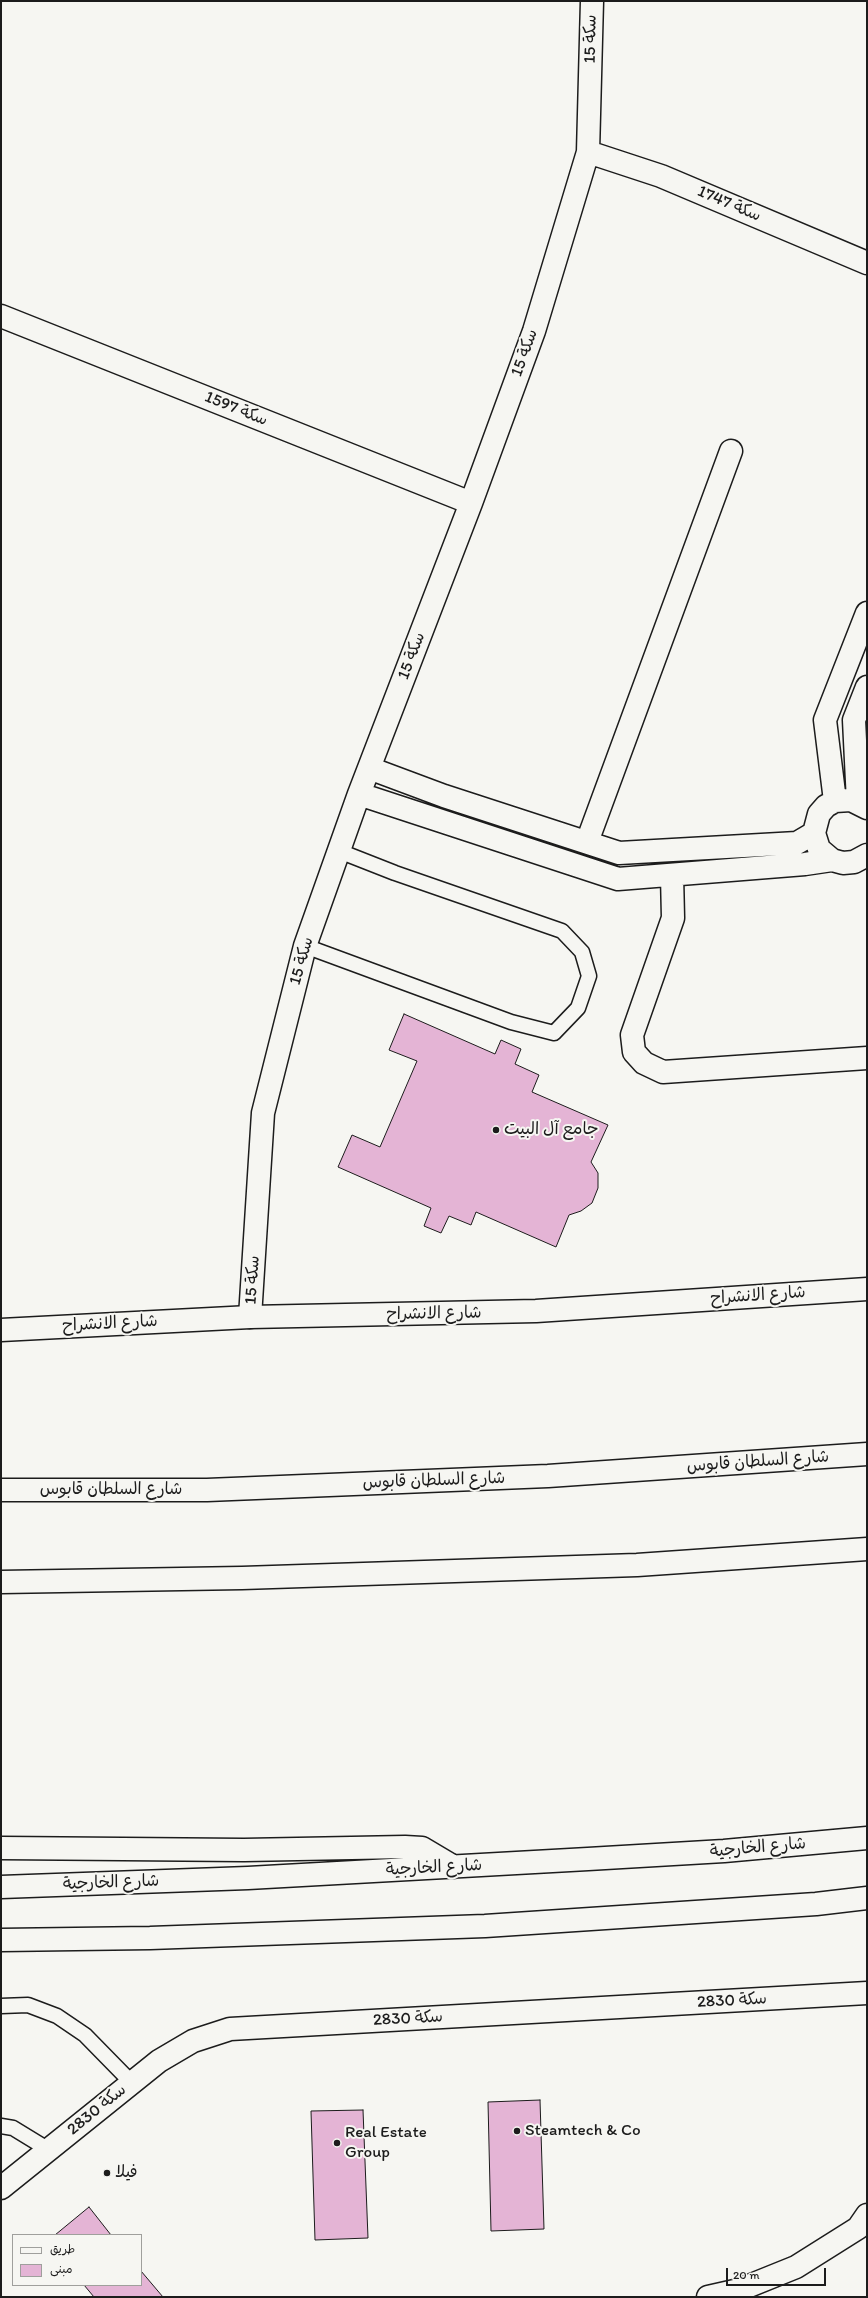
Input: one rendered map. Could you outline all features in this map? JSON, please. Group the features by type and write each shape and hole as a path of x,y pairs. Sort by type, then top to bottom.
{"main road":[{"name":"سكة 15","path":"250,1317 263,1113 305,946 359,794 471,503 534,331 588,152 592,1"},
{"name":"سكة 1747","path":"588,152 661,176 867,262"},
{"name":"سكة 1597","path":"1,316 471,503"},
{"path":"587,842 731,451"},
{"path":"835,802 825,720 867,613"},
{"path":"832,860 819,849 814,833 819,814 826,806 843,800 863,805 854,720 867,687"},
{"path":"369,768 444,796 619,853 797,843 814,833"},
{"path":"359,794 618,879 805,864 832,860 843,863 854,862 866,857"},
{"path":"672,875 673,918 632,1035 634,1052 644,1063 663,1072 867,1058"},
{"name":"شارع الانشراح","path":"1,1330 250,1317 536,1312 867,1289"},
{"name":"شارع السلطان قابوس","path":"1,1490 231,1489 548,1476 867,1454"},
{"path":"1,1582 242,1578 637,1566 867,1549"},
{"name":"شارع الخارجية","path":"1,1887 248,1878 454,1867 724,1851 867,1838"},
{"path":"1,1848 244,1850 405,1847 422,1848 454,1867"},
{"path":"1,1940 150,1938 485,1926 816,1904 867,1898"},
{"name":"سكة 2830","path":"1,2188 159,2061 193,2041 230,2029 867,1993"},
{"path":"708,2297 739,2290 796,2267 858,2228 867,2216"}],"lane":[{"path":"305,946 511,1022 554,1033 578,1008 589,976 582,952 562,931 395,873 338,851"},
{"path":"1,2006 28,2005 56,2016 85,2035 132,2083"},
{"path":"1,2126 13,2128 49,2150"}],"building":[{"name":"جامع آل البيت","path":"404,1014 495,1054 501,1040 521,1049 515,1064 539,1075 532,1092 608,1125 591,1162 598,1173 598,1188 592,1203 581,1211 569,1215 556,1247 476,1212 471,1225 449,1216 441,1233 424,1226 431,1208 338,1167 352,1135 380,1147 417,1061 389,1050"},
{"path":"540,2100 544,2229 491,2231 488,2102"},
{"path":"363,2110 368,2238 315,2240 311,2111"},
{"path":"89,2207 110,2234 56,2234"},
{"path":"142,2272 163,2297 94,2297 85,2286 142,2286"}],"place":[{"name":"جامع آل البيت","path":"496,1130"},
{"name":"Steamtech & Co","path":"517,2131"},
{"name":"Real Estate Group","path":"337,2143"},
{"name":"فيلا","path":"107,2173"}]}
